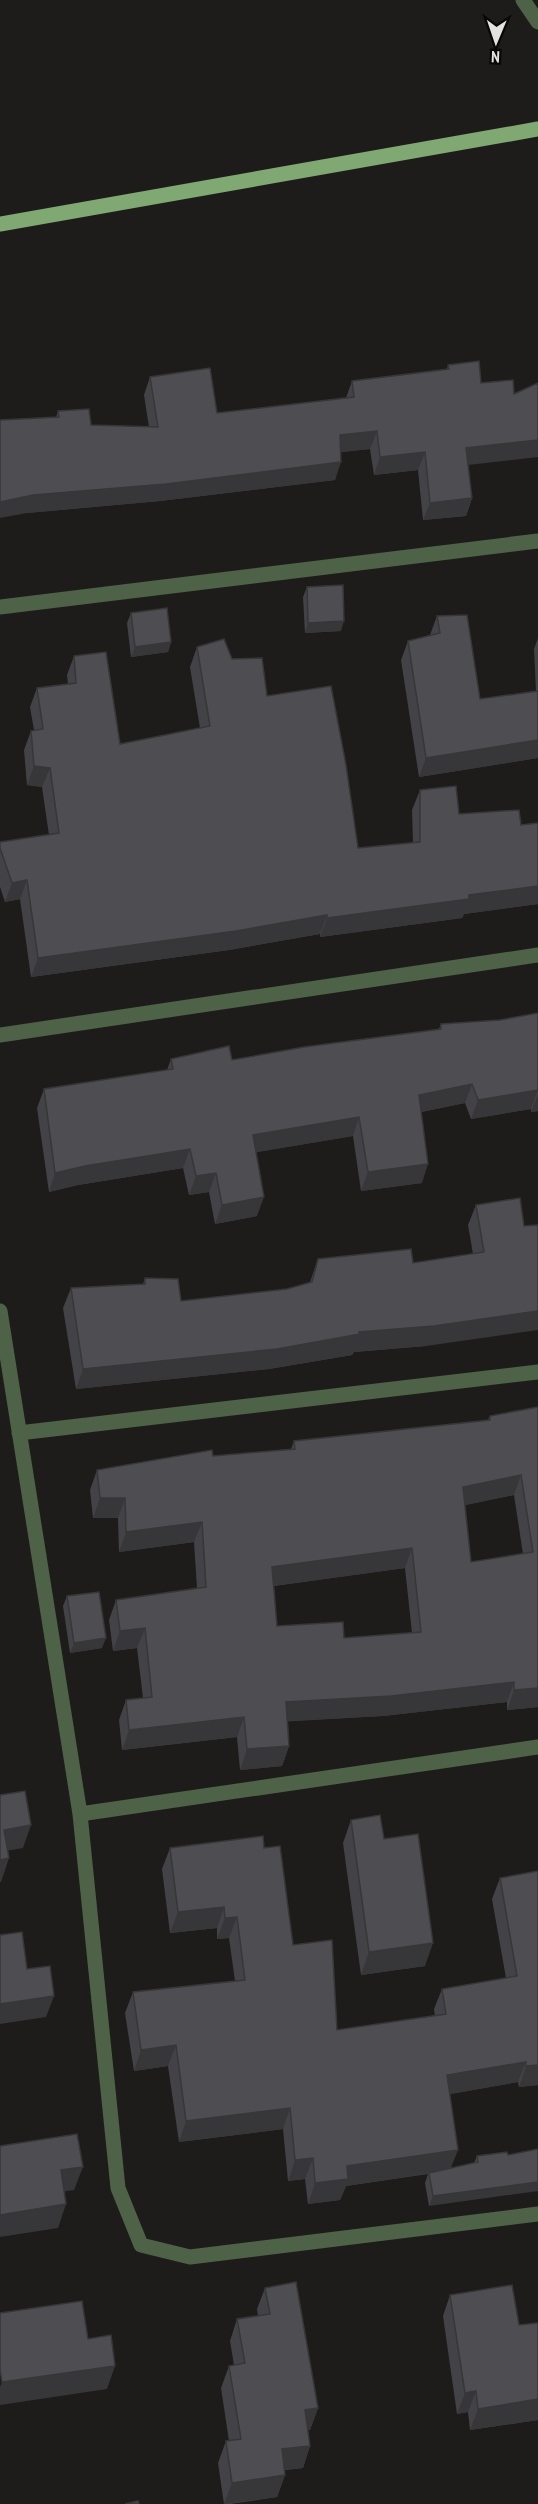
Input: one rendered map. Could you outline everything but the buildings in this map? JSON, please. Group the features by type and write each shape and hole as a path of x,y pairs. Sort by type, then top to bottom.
{"main road":[{"path":"0,224 538,129"}],"street":[{"path":"523,0 538,22"},
{"path":"0,607 538,541"},
{"path":"0,1035 538,955"},
{"path":"0,1311 80,1814 118,2188 141,2245 190,2257 538,2214"},
{"path":"19,1433 538,1372"},
{"path":"80,1814 538,1747"}]}
